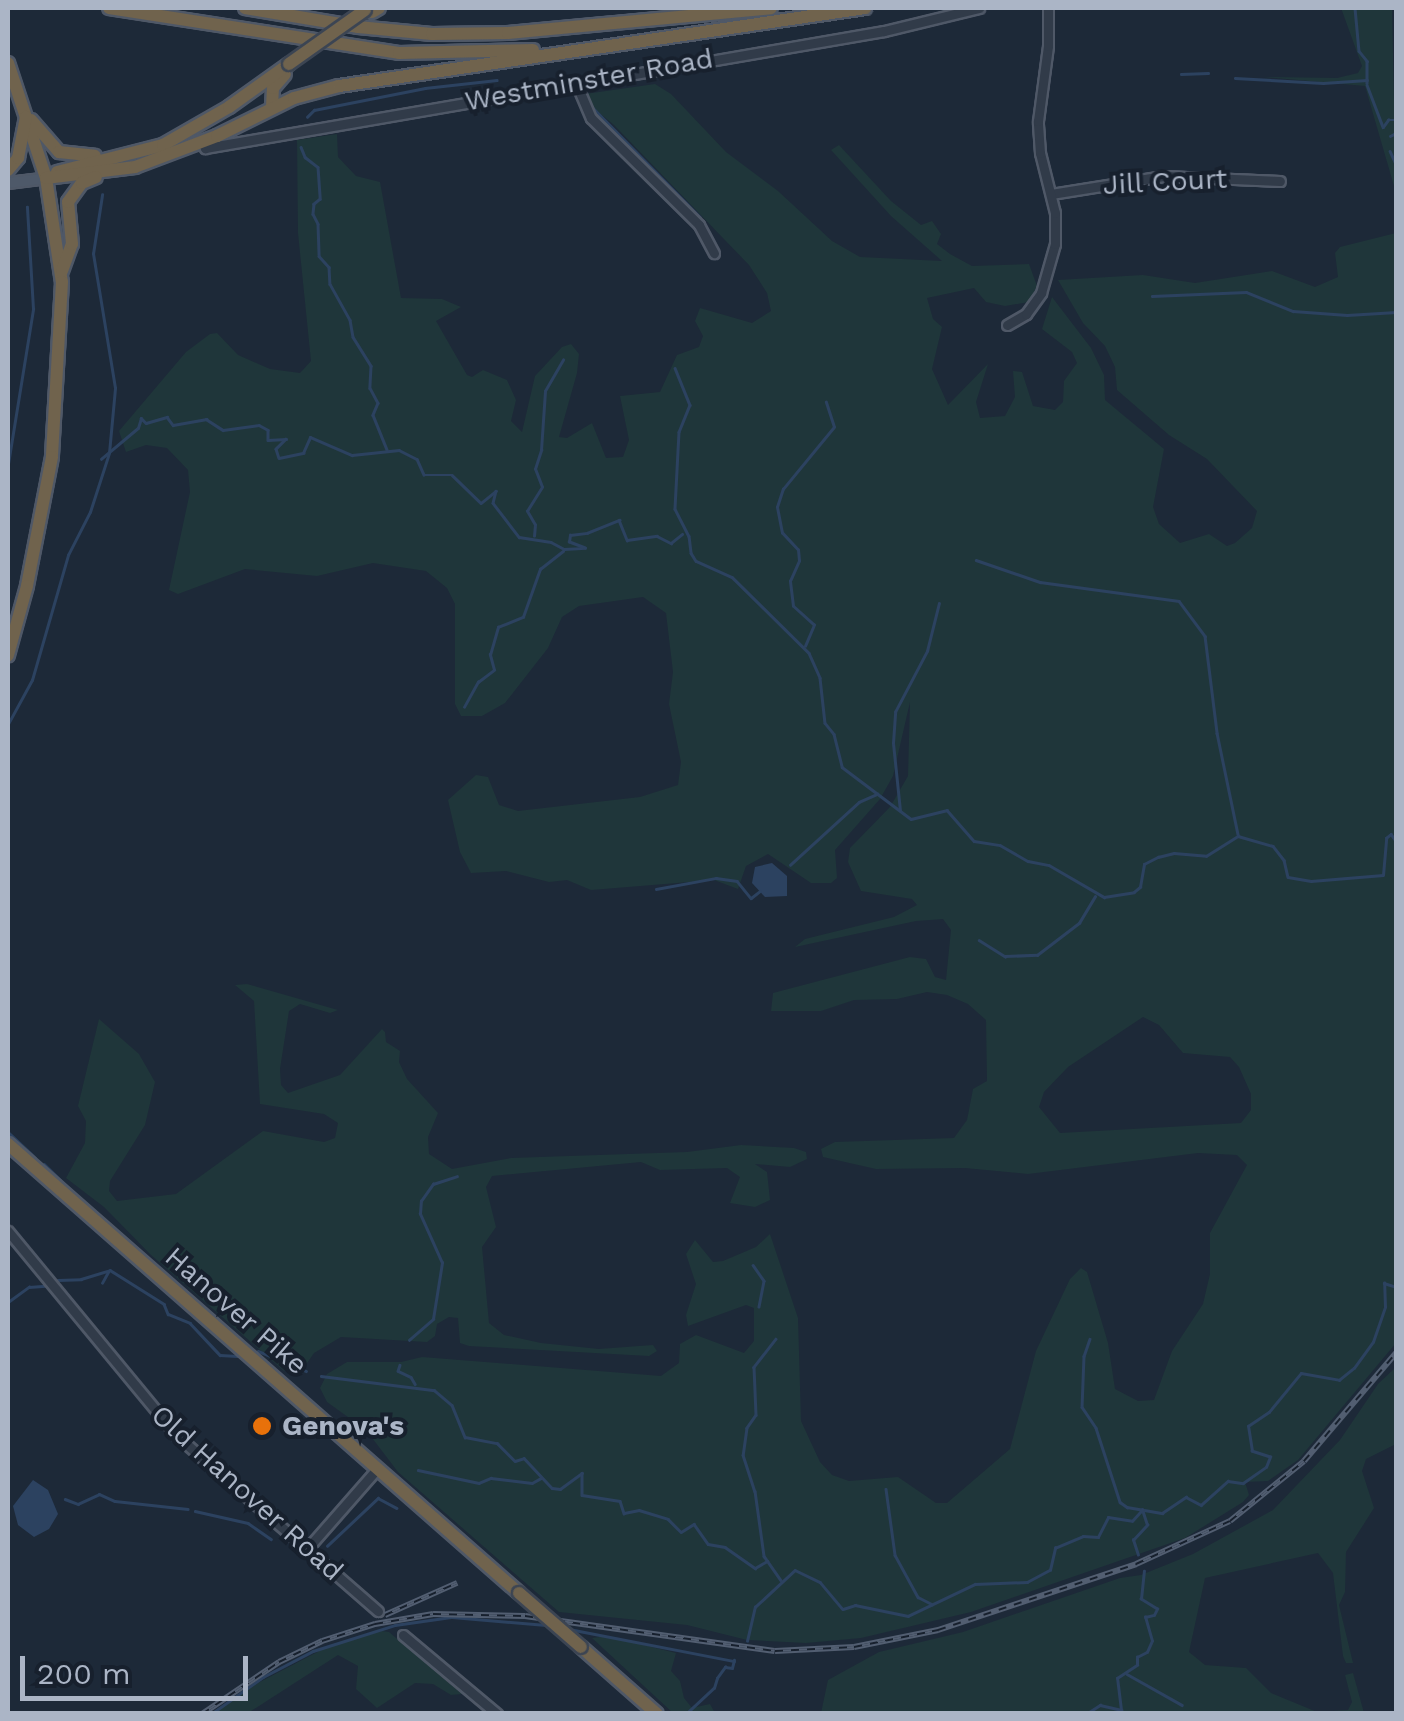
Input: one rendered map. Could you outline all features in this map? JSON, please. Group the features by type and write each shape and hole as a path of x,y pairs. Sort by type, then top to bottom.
{"highway":[{"path":"109,8 437,55 514,52 707,30"},
{"path":"246,8 432,34 547,30 771,8"},
{"path":"46,178 62,169 132,161 203,145 272,107 339,86 866,8"},
{"path":"62,272 72,244 68,202 75,190 89,179 132,161 229,107 371,9"},
{"path":"8,63 46,178 62,272 54,442 27,586 8,655"},
{"path":"272,107 274,88 293,64"},
{"path":"244,97 262,100 272,107"},
{"path":"203,145 204,130 229,107"},
{"path":"26,114 48,142 65,154 132,161"},
{"path":"8,170 18,158 26,114"},
{"name":"Hanover Pike","path":"8,1144 656,1714"}],"main road":[{"path":"8,183 46,178"}],"street":[{"name":"Westminster Road","path":"203,145 913,26 979,8"},
{"path":"1007,325 1026,314 1047,278 1055,244 1038,121 1048,46 1048,8"},
{"path":"576,83 591,118 700,225 714,253"},
{"path":"272,107 279,132"},
{"name":"Jill Court","path":"1051,194 1164,176 1280,181"},
{"name":"Old Hanover Road","path":"8,1230 176,1434 378,1610"},
{"path":"306,1550 377,1469"},
{"path":"404,1635 497,1714"}],"green space":[{"path":"1341,8 1392,8 1396,193 1365,86 1264,77 1337,78 1358,73 1362,66"},
{"path":"655,84 671,94 726,152 778,191 832,241 860,257 942,261 891,216 831,150 839,145 891,201 921,225 932,221 941,234 937,244 950,254 972,266 1029,264 1037,286 1029,302 1005,306 986,302 974,288 927,298 933,319 942,327 932,369 948,405 988,364 976,402 980,418 1005,416 1015,397 1013,371 1022,372 1033,406 1055,410 1063,402 1064,381 1077,363 1072,352 1042,329 1052,297 1091,348 1104,375 1105,400 1164,449 1153,507 1159,524 1180,543 1209,534 1227,546 1235,543 1252,528 1257,511 1207,459 1169,435 1117,390 1115,367 1105,346 1083,323 1058,280 1143,275 1195,283 1272,271 1315,287 1338,277 1335,253 1340,247 1396,233 1396,1343 1298,1460 1268,1481 1245,1482 1249,1495 1243,1502 1185,1538 971,1612 861,1638 806,1643 747,1640 687,1625 559,1612 398,1472 366,1430 327,1402 320,1388 327,1374 347,1362 401,1362 422,1357 661,1376 679,1363 680,1344 696,1335 744,1353 754,1341 754,1308 746,1305 688,1326 686,1315 696,1284 686,1254 695,1240 713,1262 723,1261 756,1247 770,1234 798,1318 801,1421 820,1462 832,1475 849,1481 898,1477 936,1503 947,1503 1010,1449 1036,1351 1070,1279 1081,1268 1087,1272 1108,1343 1115,1389 1138,1401 1154,1400 1172,1351 1203,1304 1210,1274 1210,1233 1247,1165 1237,1155 1198,1153 1028,1174 965,1168 876,1169 823,1157 821,1149 835,1142 954,1138 967,1120 973,1089 987,1081 986,1020 968,1004 947,995 927,992 897,999 854,1000 821,1011 771,1011 773,993 910,957 926,959 935,977 946,980 951,930 943,919 916,921 795,947 805,939 894,917 917,905 912,899 861,891 848,862 850,848 890,807 908,776 910,702 893,776 880,799 835,850 837,878 831,883 811,883 768,854 746,866 738,889 714,880 591,890 567,880 549,882 506,871 471,873 460,852 448,800 476,775 488,777 499,805 518,811 640,797 678,785 681,762 669,704 673,672 666,613 643,597 579,606 562,617 548,648 505,703 482,716 461,716 455,704 455,604 447,588 426,571 373,563 317,576 245,569 178,594 169,590 190,492 188,470 167,448 146,445 126,452 119,431 186,352 210,334 217,333 238,355 270,369 300,373 311,361 298,233 297,140 337,134 338,157 356,176 380,182 401,298 442,299 461,307 436,321 467,375 472,377 483,370 507,380 516,400 511,421 522,432 535,376 562,347 571,344 579,354 577,373 559,437 567,438 592,423 606,458 623,457 629,440 620,396 660,392 677,355 699,347 703,336 695,321 700,308 752,323 771,311 767,293 749,265 614,125 578,95","holes":["1143,1017 1159,1025 1183,1053 1230,1057 1239,1067 1251,1094 1251,1110 1241,1123 1060,1133 1039,1107 1044,1092 1068,1067"]},
{"path":"247,984 338,1010 330,1013 300,1004 289,1011 280,1069 281,1085 288,1093 340,1075 382,1029 386,1042 400,1051 399,1062 407,1079 438,1113 428,1137 429,1154 452,1169 511,1158 687,1152 741,1145 794,1148 806,1152 807,1159 790,1167 755,1164 767,1172 770,1200 755,1207 730,1203 740,1177 727,1168 660,1170 641,1162 492,1176 486,1187 496,1227 482,1247 489,1323 504,1335 541,1343 599,1349 653,1345 657,1351 649,1356 469,1346 460,1343 458,1318 449,1317 437,1324 435,1336 427,1342 341,1337 314,1353 303,1369 284,1371 151,1255 104,1207 66,1178 85,1143 86,1121 78,1106 99,1019 139,1054 155,1082 145,1125 110,1181 109,1191 117,1201 176,1194 263,1131 324,1142 335,1138 338,1123 324,1114 260,1104 254,1001 235,985"},
{"path":"1396,1367 1396,1444 1366,1459 1362,1471 1374,1508 1346,1552 1345,1592 1339,1605 1353,1663 1346,1663 1343,1656 1333,1573 1318,1553 1205,1578 1189,1652 1205,1665 1246,1668 1271,1693 1317,1712 1348,1710 1352,1702 1345,1675 1353,1673 1364,1713 821,1713 828,1680 879,1652 963,1632 1120,1578 1141,1575 1193,1554 1273,1510 1340,1440 1378,1384"},
{"path":"389,1632 462,1694 451,1695 433,1684 415,1683 377,1708 356,1689 358,1666 338,1655 248,1713 214,1713 258,1683 327,1647"},
{"path":"607,1636 676,1653 671,1671 680,1681 684,1698 692,1708 710,1704 715,1713 673,1713 592,1638"}],"water":[{"path":"772,863 787,876 787,896 765,897 752,883 755,867"},
{"path":"33,1480 48,1490 58,1514 49,1529 34,1537 18,1525 13,1506"}],"waterway":[{"path":"1355,8 1359,51 1367,61 1367,83"},
{"path":"1181,74 1208,73"},
{"path":"1235,78 1323,83 1367,80"},
{"path":"307,117 314,110 425,88 497,80"},
{"path":"1367,85 1383,127 1388,120 1396,120"},
{"path":"591,106 700,217"},
{"path":"1390,136 1396,133"},
{"path":"301,147 305,157 318,167 320,199 314,204 313,214 318,224 319,256 329,267 330,284 350,320 353,337 371,366 370,388 378,403 373,415 387,449"},
{"path":"1390,151 1396,164"},
{"path":"8,724 32,680 68,555 90,512 109,453 115,388 93,254 102,195"},
{"path":"8,464 33,309 27,207"},
{"path":"1152,296 1246,292 1293,311 1347,315 1396,312"},
{"path":"534,536 535,525 527,511 542,487 535,469 541,450 545,391 563,360"},
{"path":"675,368 690,405 679,432 675,509 689,536 691,553 696,561 732,577 809,653 820,678 825,723 834,734 842,767 911,819 947,810 974,841 1000,845 1028,861 1049,865 1104,897 1134,892 1140,887 1144,864 1158,857 1174,853 1206,856 1238,836 1273,846 1284,860 1288,877 1311,881 1383,875 1386,838 1391,834 1396,841"},
{"path":"805,646 814,625 793,606 790,581 799,561 798,550 782,533 777,507 783,489 834,427 826,402"},
{"path":"101,459 138,428 141,418 146,423 167,417 173,425 206,419 223,430 259,425 268,430 268,440 286,439 276,449 279,458 303,453 310,437 352,455 399,450 417,459 424,475 452,475 481,503 496,491 493,503 519,537 551,542 564,549 585,548 569,542 570,535 587,533 619,520 627,540 657,536 671,543 682,534"},
{"path":"464,707 478,682 494,670 490,655 498,627 523,617 540,569 563,551"},
{"path":"976,560 1040,582 1179,601 1205,636 1217,733 1238,834"},
{"path":"900,811 893,743 895,712 927,651 939,603"},
{"path":"790,865 859,802 877,794"},
{"path":"656,889 716,878 737,881 751,898 760,891"},
{"path":"979,940 1005,956 1037,955 1079,923 1095,896"},
{"path":"8,1132 35,1157"},
{"path":"44,1164 72,1191"},
{"path":"409,1340 433,1319 442,1263 420,1214 421,1201 433,1184 457,1176"},
{"path":"753,1265 764,1281 759,1307"},
{"path":"58,1280 81,1279 110,1270 164,1304 168,1314 190,1323 220,1355 237,1356"},
{"path":"102,1283 108,1272"},
{"path":"1090,1339 1084,1356 1082,1407 1096,1428 1120,1502 1127,1507 1162,1513 1186,1497 1201,1505 1228,1481 1243,1483 1266,1467 1270,1457 1252,1451 1248,1426 1269,1412 1301,1373 1339,1380 1354,1368 1373,1342 1385,1307 1384,1283 1396,1287"},
{"path":"8,1302 29,1287 45,1286"},
{"path":"776,1339 754,1367 756,1415 747,1428 743,1455 755,1491 764,1556 781,1580"},
{"path":"258,1351 306,1371"},
{"path":"400,1365 398,1371 411,1377 415,1384"},
{"path":"321,1376 434,1390 452,1405 465,1437 497,1443 515,1461 524,1458 552,1488 560,1489 582,1473 582,1495 620,1501 624,1513 639,1510 668,1519 681,1532 694,1524 708,1544 725,1547 755,1568 767,1561"},
{"path":"418,1470 479,1483 491,1478 532,1483 541,1478"},
{"path":"886,1489 895,1555 918,1597 932,1604"},
{"path":"65,1499 78,1504 99,1494 115,1501 188,1509"},
{"path":"327,1546 378,1498 397,1508"},
{"path":"1138,1555 1133,1540 1147,1525 1142,1510"},
{"path":"747,1641 755,1607 795,1570 820,1582 843,1609 855,1605 908,1616 975,1584 1027,1582 1050,1570 1055,1548 1083,1536 1098,1537 1108,1517 1132,1521 1142,1510"},
{"path":"195,1511 248,1523 271,1539"},
{"path":"1086,1714 1100,1705 1121,1710 1117,1678 1137,1665 1137,1657 1147,1652 1152,1641 1145,1617 1154,1615 1157,1609 1141,1599 1144,1571"},
{"path":"211,1714 263,1677 313,1651 395,1625 452,1617 546,1625"},
{"path":"569,1629 734,1661"},
{"path":"689,1711 714,1688 725,1667 732,1668 734,1660"},
{"path":"1127,1674 1182,1705"}],"railway":[{"path":"202,1714 279,1662 322,1641 375,1624 433,1614 525,1616 775,1651 854,1647 938,1630 1136,1564 1230,1521 1304,1461 1396,1353"},
{"path":"385,1615 457,1583"}],"place":[{"name":"Genova's","path":"262,1426"}]}
